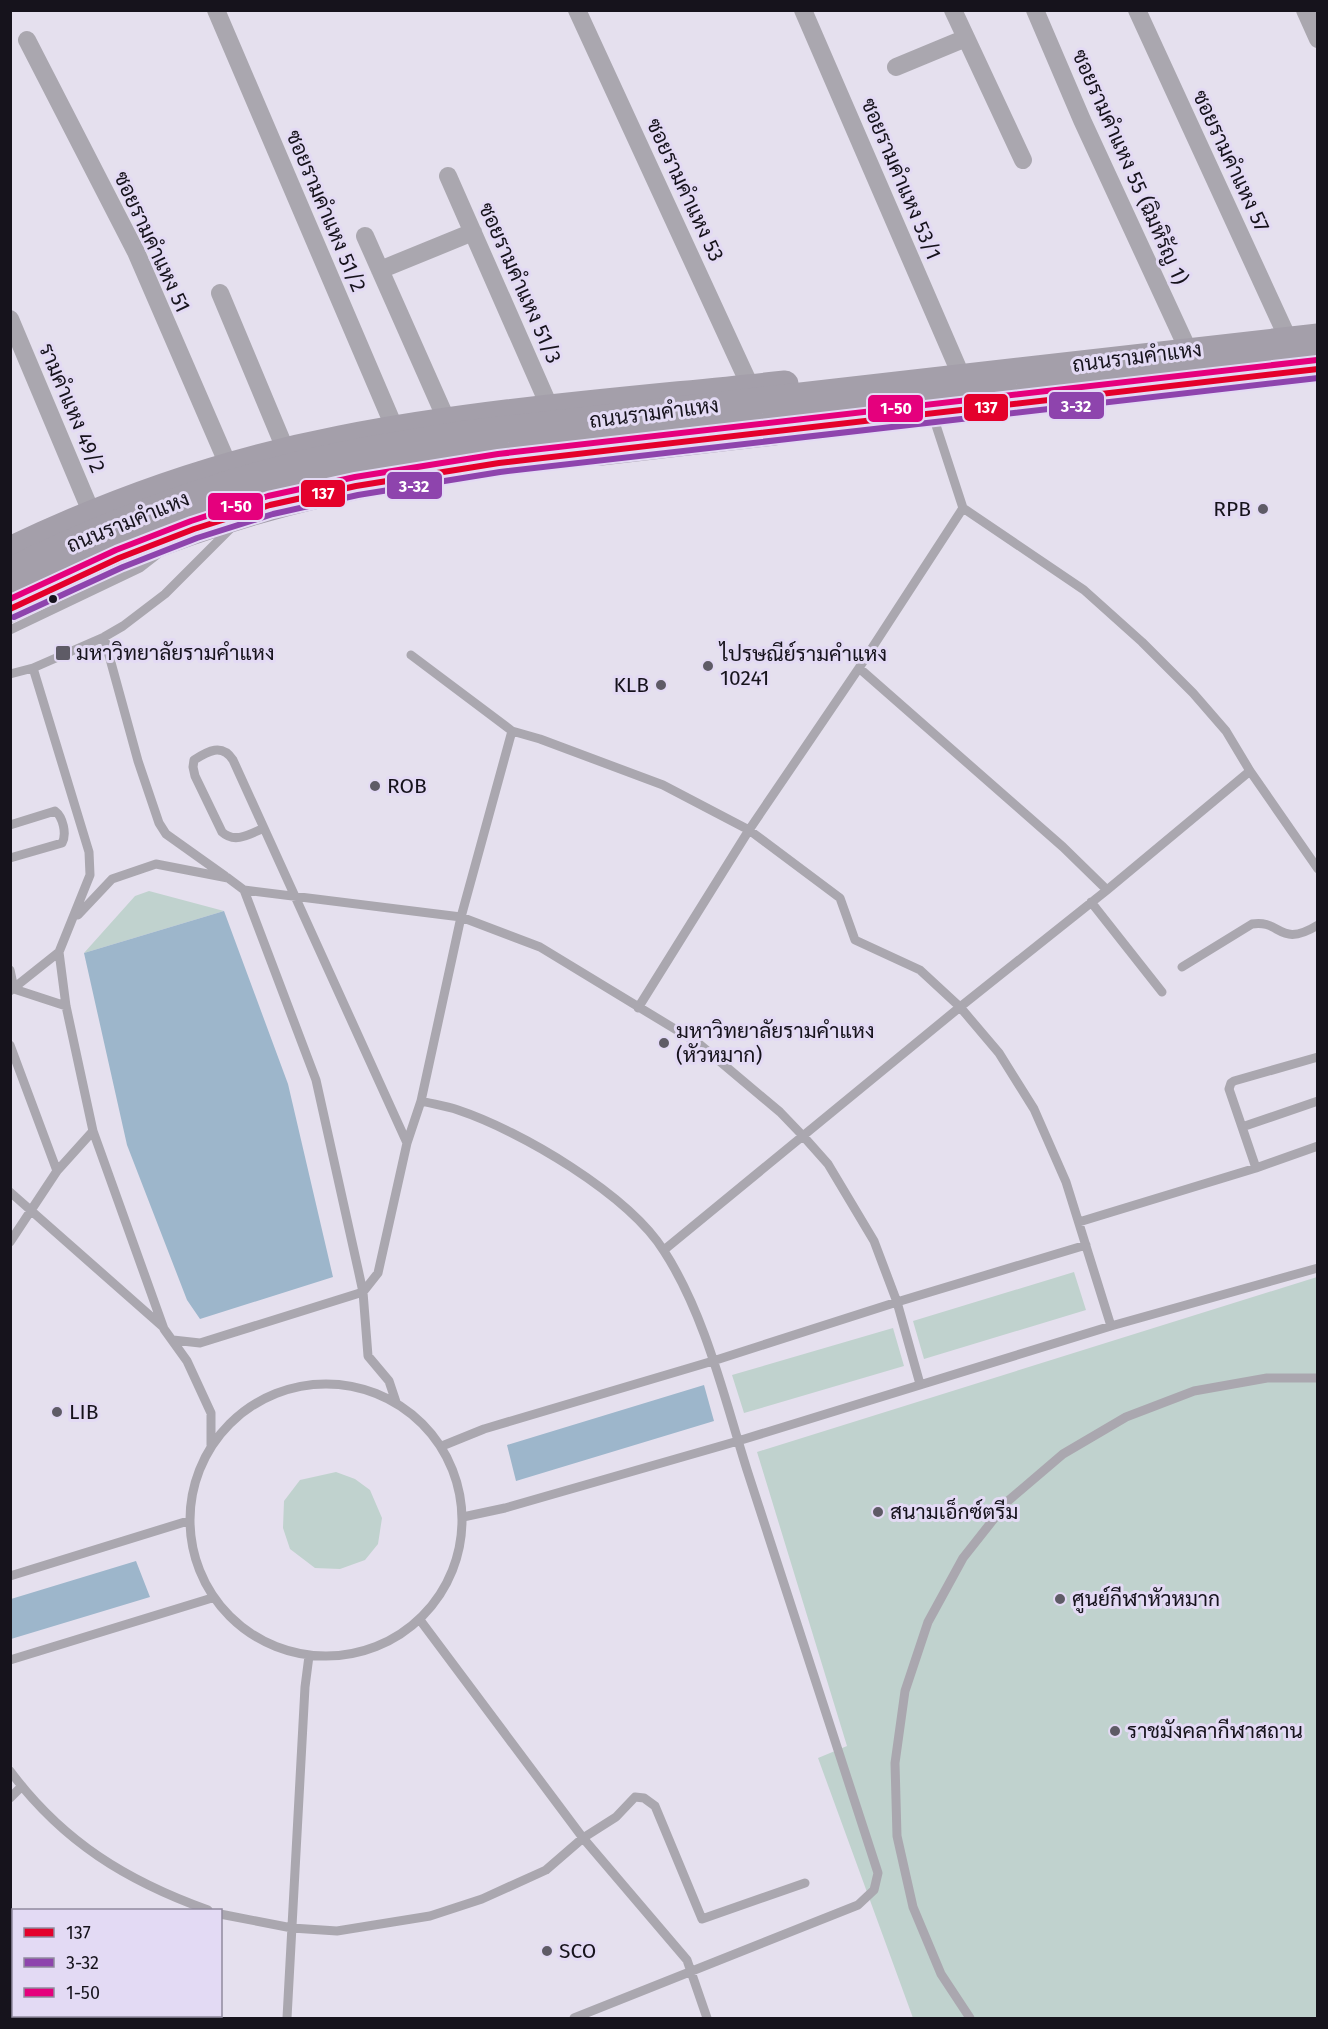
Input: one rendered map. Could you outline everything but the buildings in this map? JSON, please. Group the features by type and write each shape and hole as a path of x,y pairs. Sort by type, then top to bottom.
{"main road":[{"name":"ถนนรามคำแหง","path":"10,550 93,513 229,467 286,451 395,429 550,408 1317,326"},
{"name":"ถนนรามคำแหง","path":"10,571 110,526 193,495 283,469 372,450 465,434 1317,337"},
{"name":"ถนนรามคำแหง","path":"10,594 118,543 199,514 287,487 369,470 476,454 1317,358"},
{"name":"ถนนรามคำแหง","path":"10,609 79,576 168,539 245,513 310,495 499,463 1317,369"},
{"path":"630,400 638,448"},
{"path":"584,405 592,453"},
{"path":"487,416 499,463"},
{"path":"441,422 446,471"}],"street":[{"name":"ซอยรามคำแหง 51/2","path":"216,10 395,429"},
{"name":"ซอยรามคำแหง 53","path":"578,10 751,388"},
{"name":"ซอยรามคำแหง 53/1","path":"803,10 957,366"},
{"path":"953,10 1023,160"},
{"name":"ซอยรามคำแหง 55 (ฉิมหิรัญ 1)","path":"1035,10 1082,120 1184,341"},
{"name":"ซอยรามคำแหง 57","path":"1137,10 1284,330"},
{"path":"1305,10 1317,39"},
{"path":"896,67 966,38"},
{"name":"ซอยรามคำแหง 51","path":"27,39 135,252 229,467"},
{"name":"ซอยรามคำแหง 51/3","path":"448,176 550,408"},
{"path":"380,270 473,232"},
{"path":"365,236 441,422"},
{"path":"220,293 286,451"},
{"name":"รามคำแหง 49/2","path":"10,320 93,513"}],"lane":[{"path":"932,414 963,508 1084,590 1142,642 1193,693 1226,731 1250,771 1317,869"},
{"path":"638,1008 749,830 859,668 963,508"},
{"path":"10,675 33,668 104,637 146,610 165,594 245,513"},
{"path":"10,630 140,568 152,560 168,539"},
{"path":"104,637 138,761 159,823 166,834 244,890 461,917 540,947 698,1043 780,1112 828,1164 874,1241 897,1302 920,1384"},
{"path":"411,655 512,731 540,739 663,785 749,830 840,898 855,940 920,970 960,1007 999,1053 1034,1109 1066,1182 1111,1326"},
{"path":"12,990 59,952 90,875 89,852 33,668"},
{"path":"859,668 1063,846 1107,890"},
{"path":"173,1340 200,1343 363,1292 378,1273 407,1143 421,1101 461,917 512,731"},
{"path":"264,828 238,838 227,837 222,832 195,776 194,760 211,750 224,751 230,755 264,828 407,1143"},
{"path":"664,1250 1250,771"},
{"path":"10,825 55,810 60,816 65,837 62,843 10,858"},
{"path":"74,919 112,879 156,864 228,878"},
{"path":"244,890 316,1080 363,1292 368,1356 388,1382 396,1402"},
{"path":"1091,902 1162,992"},
{"path":"1182,967 1252,924 1263,923 1291,935 1306,932 1317,925"},
{"path":"59,952 66,1006 93,1131 164,1329"},
{"path":"10,970 12,990"},
{"path":"12,990 66,1006"},
{"path":"10,1046 57,1171"},
{"path":"1256,1168 1229,1093 1231,1083 1317,1057"},
{"path":"421,1101 456,1109 490,1122 562,1161 624,1206 664,1250 687,1294 713,1361 878,1873 874,1890 858,1905 574,2019"},
{"path":"1242,1127 1317,1101"},
{"path":"10,1242 57,1171 93,1131"},
{"path":"1079,1222 1256,1168 1317,1146"},
{"path":"10,1192 164,1329 173,1340 187,1361 211,1413 211,1444"},
{"path":"442,1446 484,1430 1086,1245"},
{"path":"464,1517 505,1508 738,1441 1111,1326 1317,1268"},
{"path":"970,2019 942,1974 913,1907 897,1836 896,1753 905,1691 928,1622 969,1550 1008,1502 1063,1454 1126,1417 1194,1391 1267,1378 1317,1378"},
{"path":"328,1383 367,1389 396,1402 422,1421 442,1446 458,1480 464,1517 459,1555 444,1590 420,1620 387,1642 349,1655 309,1656 272,1646 238,1626 212,1598 194,1561 188,1521 192,1487 211,1444 253,1403 289,1387 328,1383"},
{"path":"10,1576 188,1521"},
{"path":"10,1660 212,1598"},
{"path":"420,1620 584,1838 687,1960 707,2019"},
{"path":"287,2019 309,1656"},
{"path":"10,1771 60,1825 90,1852 183,1906 198,1909"},
{"path":"10,1798 22,1786"},
{"path":"222,1914 292,1928 337,1930 430,1916 482,1899 546,1870 584,1838 616,1817 635,1797 644,1798 655,1806 702,1919 805,1883"}],"shaded area":[{"path":"149,891 224,911 84,953 135,896"},
{"path":"1074,1272 1086,1310 924,1359 913,1321"},
{"name":"ศูนย์กีฬาหัวหมาก","path":"1317,1277 1317,2018 913,2018 818,1758 847,1746 757,1452"},
{"path":"893,1328 904,1366 744,1413 732,1375"},
{"path":"336,1472 355,1479 370,1490 382,1518 378,1544 365,1560 340,1569 315,1568 290,1549 283,1528 284,1501 300,1480"}],"water":[{"path":"224,911 288,1084 333,1277 200,1319 187,1300 127,1145 84,953"},
{"path":"704,1385 714,1421 516,1481 507,1445"},
{"path":"136,1561 150,1597 11,1639 11,1599"}],"transit line":[{"name":"1-50","path":"10,599 116,550 191,521 268,496 355,477 498,454 1317,360"},
{"name":"137","path":"10,609 119,558 194,529 270,505 356,486 499,463 1318,369"},
{"name":"3-32","path":"14,617 123,567 197,538 273,514 358,495 500,472 1318,378"}],"place":[{"name":"RPB","path":"1263,509"},
{"name":"มหาวิทยาลัยรามคำแหง","path":"63,653"},
{"name":"ไปรษณีย์รามคำแหง 10241","path":"708,666"},
{"name":"KLB","path":"661,685"},
{"name":"ROB","path":"375,786"},
{"name":"มหาวิทยาลัยรามคำแหง (หัวหมาก)","path":"664,1043"},
{"name":"LIB","path":"57,1412"},
{"name":"สนามเอ็กซ์ตรีม","path":"878,1512"},
{"name":"ศูนย์กีฬาหัวหมาก","path":"1060,1599"},
{"name":"ราชมังคลากีฬาสถาน","path":"1115,1731"},
{"name":"SCO","path":"547,1951"}]}
